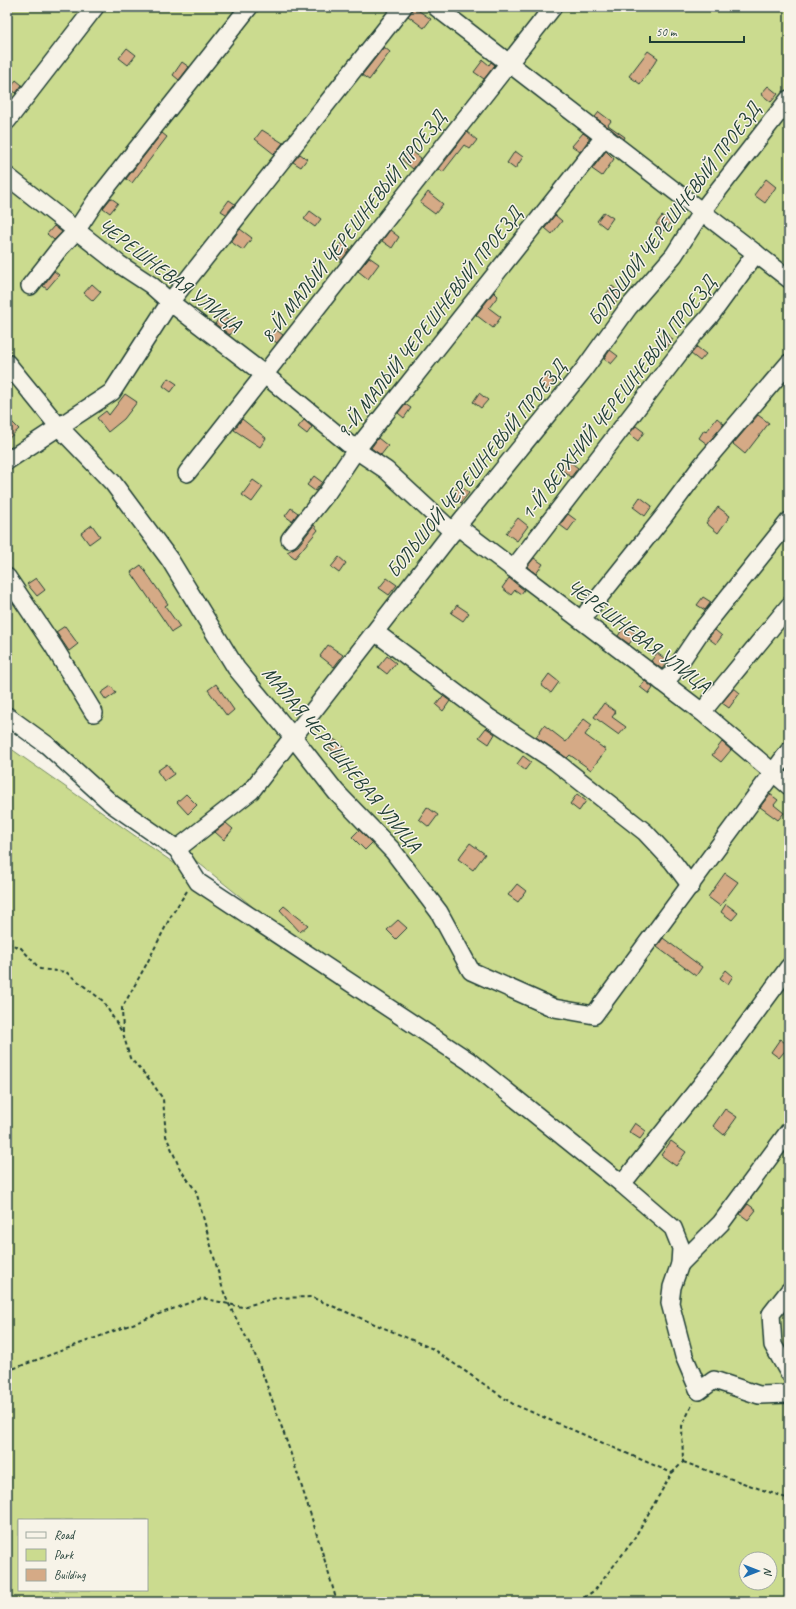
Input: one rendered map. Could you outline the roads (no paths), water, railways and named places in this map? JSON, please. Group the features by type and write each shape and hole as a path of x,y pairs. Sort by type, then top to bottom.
{"lane":[{"path":"7,121 96,7"},
{"path":"30,286 59,249 76,231 95,202 249,7"},
{"path":"7,461 112,392 170,302 403,7"},
{"path":"436,7 756,253 787,274"},
{"name":"8-Й МАЛЫЙ ЧЕРЕШНЕВЫЙ ПРОЕЗД","path":"187,473 553,7"},
{"name":"БОЛЬШОЙ ЧЕРЕШНЕВЫЙ ПРОЕЗД","path":"177,849 251,791 455,529 582,372 628,308 674,255 702,211 789,99"},
{"name":"9-Й МАЛЫЙ ЧЕРЕШНЕВЫЙ ПРОЕЗД","path":"290,538 327,493 356,450 605,136"},
{"name":"ЧЕРЕШНЕВАЯ УЛИЦА","path":"7,176 119,264 151,285 170,302 265,375 356,450 386,470 455,529 514,568 702,712 789,786"},
{"name":"1-Й ВЕРХНИЙ ЧЕРЕШНЕВЫЙ ПРОЕЗД","path":"514,568 694,334 710,316 756,253"},
{"name":"МАЛАЯ ЧЕРЕШНЕВАЯ УЛИЦА","path":"7,363 59,427 114,483 170,560 236,668 336,792 393,851 439,912 471,971 554,1008 594,1015 691,886"},
{"path":"583,621 588,610 664,516 702,465 789,363"},
{"path":"662,682 672,674 701,631 789,521"},
{"path":"7,577 54,647 94,713"},
{"path":"702,712 789,606"},
{"path":"375,632 488,717 556,762 645,832 673,862 691,886 772,772 789,751"},
{"path":"7,716 47,745 112,804 177,849 198,882 470,1062 622,1184 673,1228 681,1248 680,1264 672,1287 670,1304 684,1356 699,1391 714,1380 759,1395 789,1394"},
{"path":"622,1184 721,1060 789,967"},
{"path":"680,1264 721,1223 789,1131"},
{"path":"789,1291 771,1314 773,1345 789,1373"}]}
